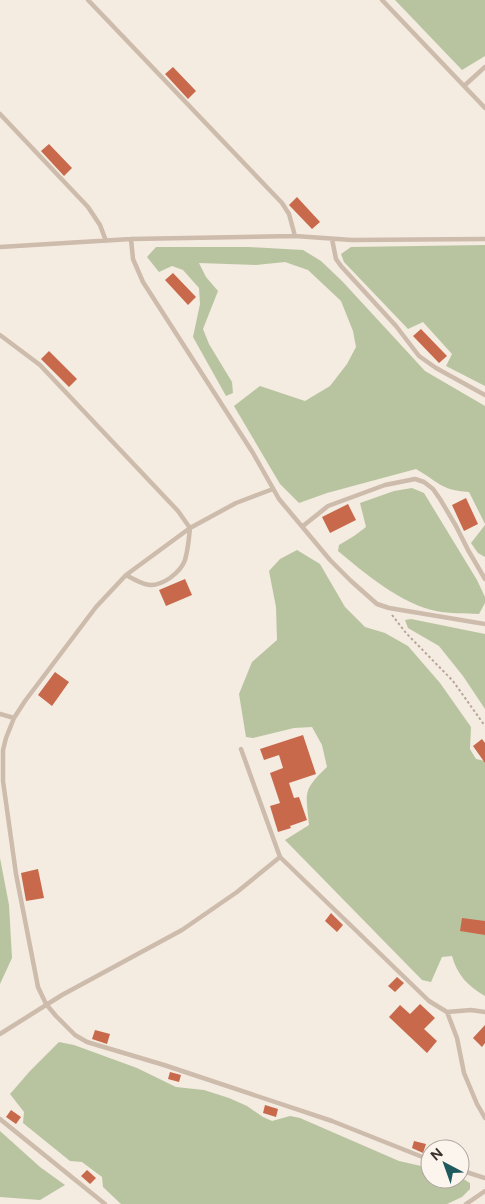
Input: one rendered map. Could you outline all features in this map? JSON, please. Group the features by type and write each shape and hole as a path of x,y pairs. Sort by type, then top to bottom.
{"lane":[{"path":"88,0 282,203 289,214 295,236"},
{"path":"382,0 485,108"},
{"path":"464,86 485,67"},
{"path":"0,114 88,207 100,224 106,241"},
{"path":"0,247 131,239 295,236 332,239 485,239"},
{"path":"131,239 133,259 143,282 253,453 273,489 302,526 351,581 377,604 389,608 485,624"},
{"path":"332,239 336,258 341,266 396,326 419,356 436,368 485,395"},
{"path":"0,335 28,354 56,380 178,511 190,528 182,568 175,574 160,585 148,585 126,575"},
{"path":"302,526 328,506 386,485 415,479 424,482 440,499 485,579"},
{"path":"273,489 236,503 190,528 126,575 96,607 14,718 3,750 3,781 16,874 38,987 46,1004 66,1027 87,1042 164,1065 332,1121 420,1156"},
{"path":"0,714 14,718"},
{"path":"241,749 280,857 429,1001 447,1012 458,1038 464,1073 476,1104 485,1118"},
{"path":"0,1034 46,1004 182,930 237,892 280,857"},
{"path":"447,1012 471,1010 485,1012"},
{"path":"0,1119 105,1204"},
{"path":"470,1173 485,1178"},
{"path":"466,1204 485,1191"}],"path":[{"path":"389,608 393,618 406,633 453,681 485,726"}],"green space":[{"path":"395,0 485,0 485,56 462,70"},
{"path":"485,245 485,386 446,366 452,354 423,322 408,329 344,262 341,254 351,247"},
{"path":"156,247 249,247 303,250 321,261 342,281 425,371 485,406 485,524 469,492 440,485 416,469 327,493 299,503 280,484 234,406 260,386 305,401 330,386 347,364 356,347 353,331 341,301 308,270 285,262 256,265 199,263 206,277 218,291 203,329 209,344 232,382 233,393 226,396 193,337 200,304 199,288 183,270 172,266 159,272 147,257"},
{"path":"412,488 424,493 477,580 485,597 485,603 479,614 441,612 423,608 384,587 338,551 339,545 366,527 360,503 394,491"},
{"path":"485,525 485,557 478,553 471,543"},
{"path":"297,550 320,564 345,607 365,627 385,633 408,646 440,683 471,727 470,749 476,759 485,761 485,996 464,979 457,969 452,956 442,957 431,982 422,980 285,840 309,825 308,793 313,782 327,767 322,745 312,727 294,728 253,738 246,737 239,694 252,662 277,640 276,607 269,571 280,559"},
{"path":"411,619 485,634 485,709 463,676 439,646 408,628 405,620"},
{"path":"0,858 9,905 12,958 0,984"},
{"path":"59,1042 74,1045 137,1068 176,1087 204,1090 229,1098 272,1121 290,1116 300,1118 399,1161 420,1166 420,1189 470,1189 462,1197 447,1204 121,1204 103,1187 102,1177 82,1162 70,1161 23,1123 24,1112 10,1094"},
{"path":"0,1131 40,1167 65,1185 40,1200 0,1197"}],"building":[{"path":"173,67 196,91 188,99 165,74"},
{"path":"49,144 72,168 64,176 41,151"},
{"path":"297,197 320,222 312,229 289,205"},
{"path":"173,273 196,297 188,305 165,280"},
{"path":"421,329 447,356 439,363 413,336"},
{"path":"49,351 77,379 69,387 41,359"},
{"path":"466,498 478,524 464,531 452,505"},
{"path":"348,504 356,520 330,533 322,517"},
{"path":"185,579 192,595 166,606 159,590"},
{"path":"55,672 69,682 52,706 38,695"},
{"path":"303,735 316,774 289,783 294,798 299,797 307,820 278,832 270,806 280,803 270,773 283,768 279,755 264,760 260,749"},
{"path":"482,739 485,743 485,763 473,746"},
{"path":"38,869 44,898 26,901 21,873"},
{"path":"331,913 343,925 337,932 325,921"},
{"path":"462,918 485,921 485,935 460,931"},
{"path":"397,977 404,983 395,992 388,986"},
{"path":"420,1004 435,1018 424,1029 437,1041 427,1053 389,1017 400,1005 410,1014"},
{"path":"485,1025 485,1043 482,1047 473,1038"},
{"path":"95,1030 110,1034 107,1044 92,1039"},
{"path":"170,1072 181,1075 179,1082 168,1079"},
{"path":"265,1105 278,1109 276,1117 263,1113"},
{"path":"11,1110 21,1117 16,1124 6,1117"},
{"path":"414,1141 420,1142 420,1152 412,1148"},
{"path":"87,1170 96,1178 90,1184 81,1176"}]}
